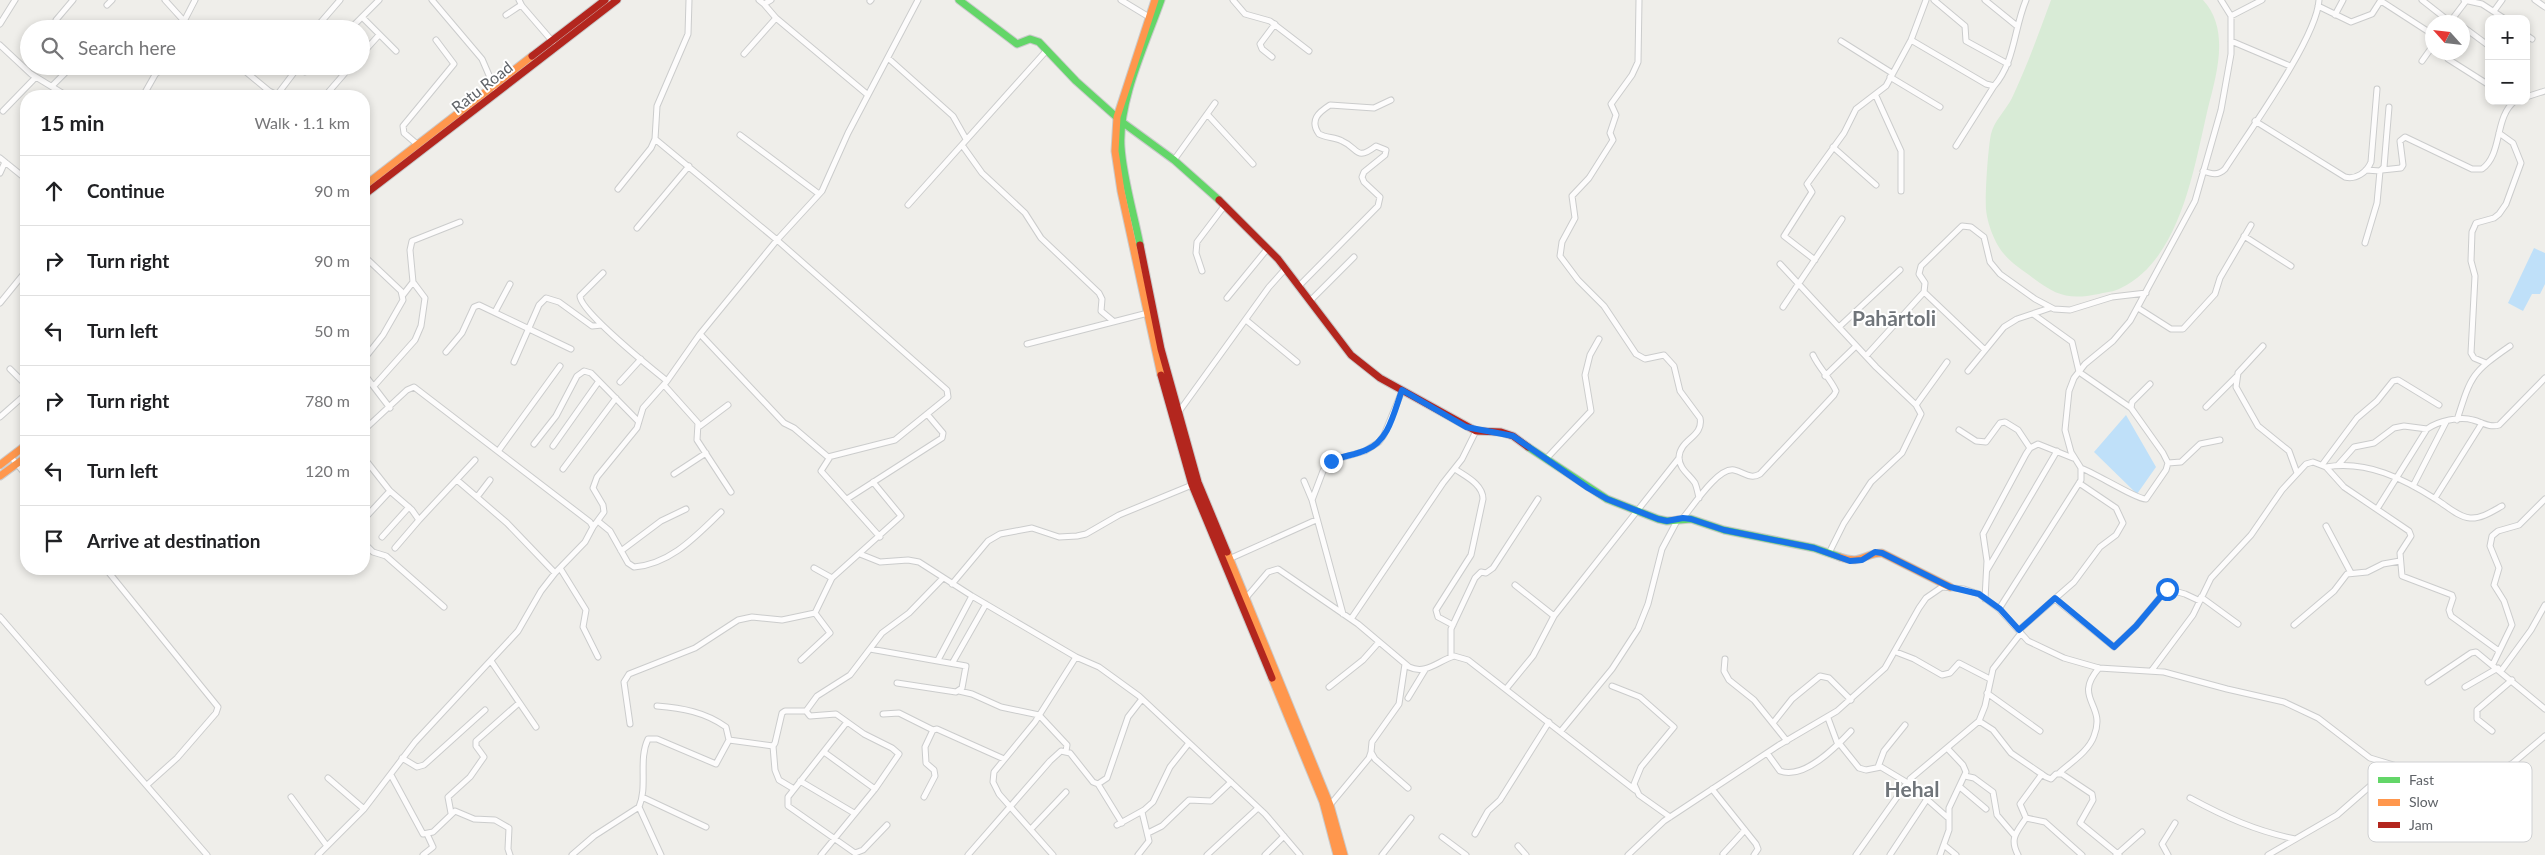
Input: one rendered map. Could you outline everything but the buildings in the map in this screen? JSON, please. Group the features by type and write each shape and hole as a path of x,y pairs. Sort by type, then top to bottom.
{"street":[{"path":"0,24 15,0"},
{"path":"56,20 73,0"},
{"path":"107,5 112,0"},
{"path":"165,0 179,20"},
{"path":"184,20 195,0"},
{"path":"324,20 340,0"},
{"path":"359,20 379,0"},
{"path":"432,0 482,59 498,94"},
{"name":"Ratu Road","path":"370,181 605,0"},
{"name":"Ratu Road","path":"370,190 498,94 617,0"},
{"path":"618,189 656,139 657,106 688,34 689,0"},
{"path":"761,2 771,0"},
{"path":"318,855 364,809 415,742 518,631 541,591 599,522 604,512 603,505 593,488 594,483 633,434 643,408 666,383 700,334 777,240 819,194 829,178 848,133 918,0"},
{"path":"959,0 1017,44 1035,40 1076,81 1120,120 1174,160 1225,205 1268,248 1300,286 1351,355 1402,390 1476,430 1506,433 1588,488 1636,512 1667,521 1681,519 1724,530 1808,546 1856,562 1875,552 1882,553 1950,587"},
{"path":"1121,0 1149,17"},
{"path":"1155,0 1120,120 1115,151 1148,313 1176,433 1192,485 1286,708 1330,805 1344,855"},
{"path":"1161,0 1120,120 1124,175 1161,349 1198,482 1286,708"},
{"path":"1233,0 1245,14 1275,24 1309,51"},
{"path":"1506,689 1533,656 1554,616 1679,458 1683,446 1698,433 1701,423 1700,418 1680,392 1674,366 1664,356 1658,355 1645,359 1636,354 1604,306 1578,280 1560,256 1562,242 1574,218 1572,196 1589,178 1614,140 1610,130 1616,115 1612,104 1632,76 1640,54 1637,31 1640,0"},
{"path":"1815,260 1784,236 1812,192 1807,184 1833,147 1856,109 1876,96 1886,86 1911,40 1926,0"},
{"path":"1934,0 1965,26 1966,41 2008,64"},
{"path":"1986,0 2017,26"},
{"path":"1956,146 2008,64 2017,26 2026,0"},
{"path":"2000,609 2083,474 2074,458 2065,430 2067,400 2079,372 2122,331 2138,308 2195,201 2225,95 2231,41 2231,16 2221,0"},
{"path":"2231,16 2262,0"},
{"path":"2335,15 2343,0"},
{"path":"2319,3 2335,15 2350,22 2372,14 2381,0 2425,29"},
{"path":"2422,0 2442,15"},
{"path":"2494,11 2502,0"},
{"path":"2534,0 2545,7"},
{"path":"2456,15 2465,1 2482,4 2499,15"},
{"path":"506,15 520,2 553,42"},
{"path":"761,2 776,18 868,95"},
{"path":"2203,171 2220,174 2225,170 2290,66 2318,14 2319,3"},
{"path":"362,17 365,20"},
{"path":"744,54 776,18"},
{"path":"1272,57 1262,49 1260,44 1275,24"},
{"path":"370,25 396,51"},
{"path":"2470,32 2485,43"},
{"path":"370,46 380,35"},
{"path":"418,145 404,133 403,126 454,64 436,40"},
{"path":"1911,40 1986,84 1994,86"},
{"path":"1841,41 1940,107"},
{"path":"2231,41 2290,66"},
{"path":"0,45 20,62"},
{"path":"908,205 1046,50"},
{"path":"2422,62 2425,57"},
{"path":"888,58 953,116 966,140"},
{"path":"2450,60 2485,82"},
{"path":"52,86 63,75"},
{"path":"147,90 156,75"},
{"path":"250,75 268,90"},
{"path":"281,90 292,75"},
{"path":"330,90 342,75"},
{"path":"23,90 36,77 58,90"},
{"path":"2255,121 2345,177 2354,178 2366,170 2371,162 2376,89"},
{"path":"2530,96 2545,91"},
{"path":"3,111 20,93"},
{"path":"1876,96 1901,151 1901,191"},
{"path":"1300,286 1378,206 1380,197 1362,177 1364,172 1386,155 1386,150 1376,146 1365,154 1360,154 1342,140 1319,134 1314,123 1315,118 1330,105 1374,108 1391,100"},
{"path":"1174,160 1215,103"},
{"path":"2365,242 2377,203 2389,107"},
{"path":"2366,170 2402,168 2400,141 2405,137 2472,169 2482,170 2490,160 2509,107"},
{"path":"1207,114 1253,164"},
{"path":"2486,363 2474,358 2471,353 2475,276 2471,261 2472,232 2476,223 2494,218 2506,204 2521,163 2513,143 2499,133"},
{"path":"740,135 819,194"},
{"path":"656,139 777,240 947,390 948,397 895,440 830,458 821,471 880,536"},
{"path":"962,145 982,173 1026,213 1041,238 1099,293 1102,299 1100,309 1113,321"},
{"path":"1833,147 1876,186"},
{"path":"0,158 20,174"},
{"path":"0,173 5,162"},
{"path":"637,228 688,166"},
{"path":"1202,271 1196,253 1197,242 1225,205"},
{"path":"1783,307 1842,219"},
{"path":"374,386 408,349 421,326 425,298 413,282 410,250 412,241 460,222"},
{"path":"2138,308 2171,329 2183,329 2211,301 2220,278 2251,225"},
{"path":"1866,356 1924,292 1924,283 1919,274 1921,266 1958,228 1966,226 1971,227 1986,241 1988,256 1994,268 2035,299 2051,308 2070,310 2120,296 2146,293"},
{"path":"2244,236 2291,266"},
{"path":"1227,298 1268,248"},
{"path":"1310,301 1354,257"},
{"path":"370,262 403,295"},
{"path":"1780,264 1856,346 1916,405 1921,414 1902,453 1871,482 1844,523 1829,553"},
{"path":"1178,413 1286,268"},
{"path":"1839,327 1900,270"},
{"path":"603,273 582,293 579,299 602,326 666,383 700,426"},
{"path":"0,302 20,278"},
{"path":"370,351 401,306 403,295 413,282"},
{"path":"495,312 510,284"},
{"path":"1924,292 1985,350"},
{"path":"514,362 542,301 549,298 564,305 592,326 602,326"},
{"path":"446,352 462,333 467,319 476,305 495,312 571,349"},
{"path":"1968,371 2004,327 2051,308"},
{"path":"1027,344 1148,313"},
{"path":"2033,314 2072,342 2079,372 2131,408 2163,452 2168,464 2150,494 2141,500 2102,476 2081,468"},
{"path":"1246,320 1298,362"},
{"path":"700,334 784,423 794,428 830,458"},
{"path":"1546,459 1591,411 1586,369 1590,354 1599,339"},
{"path":"1825,376 1856,346"},
{"path":"2206,407 2263,346"},
{"path":"2457,420 2472,376 2486,363 2510,346"},
{"path":"1561,731 1612,669 1638,629 1648,604 1662,549 1681,519 1723,472 1733,470 1750,477 1756,476 1766,468 1834,395 1836,390 1834,386 1825,376 1813,355"},
{"path":"620,382 641,359"},
{"path":"1916,405 1947,362"},
{"path":"499,450 560,366"},
{"path":"10,369 20,379"},
{"path":"534,444 556,416 566,394 580,372 588,371 638,421"},
{"path":"2236,377 2236,387 2258,426 2286,446 2297,473"},
{"path":"2338,465 2354,447 2374,443 2394,428 2404,426 2428,429 2446,422 2469,419 2482,424 2499,425 2545,378"},
{"path":"2324,466 2356,418 2377,401 2393,381 2398,380 2439,404"},
{"path":"370,381 390,408"},
{"path":"553,446 599,381"},
{"path":"2131,408 2132,402 2150,384"},
{"path":"370,425 407,390 414,387 499,450 590,522 593,528"},
{"path":"1312,500 1324,471 1331,461 1365,450 1379,442 1384,435 1402,390"},
{"path":"563,469 616,398"},
{"path":"0,417 20,399"},
{"path":"728,405 700,426 696,436 731,492"},
{"path":"847,499 942,438 943,433 927,414"},
{"path":"1959,430 1976,441 1986,442 2000,423 2005,422 2018,430 2030,448"},
{"path":"2413,486 2446,422"},
{"path":"2435,498 2482,424"},
{"path":"2377,509 2428,429"},
{"path":"1351,619 1442,483 1455,469 1476,430"},
{"path":"2168,464 2181,462 2200,444 2220,440"},
{"path":"1985,599 1986,570 1983,540 1985,528 2030,448 2038,444 2074,458"},
{"path":"0,465 20,450"},
{"path":"1986,570 2057,451"},
{"path":"674,474 706,453"},
{"path":"11,457 20,469"},
{"path":"1679,458 1680,465 1694,482 1699,498"},
{"path":"395,548 475,460"},
{"path":"0,476 20,461"},
{"path":"2152,670 2193,615 2211,578 2263,520 2282,490 2306,464 2313,462 2324,466 2338,465 2375,470 2397,477 2459,514 2471,518 2479,518 2502,506"},
{"path":"370,466 390,491 409,507 419,520"},
{"path":"2324,466 2344,486 2411,535 2401,550 2400,561 2402,574 2405,578 2452,595 2454,598 2449,610 2450,616 2499,650"},
{"path":"1453,625 1438,617 1436,610 1471,555 1483,498 1483,494 1474,483 1455,469"},
{"path":"457,480 507,523 555,573"},
{"path":"477,497 490,480"},
{"path":"1304,481 1312,500 1343,614"},
{"path":"815,613 832,578 901,516 873,482"},
{"path":"1856,855 1909,784 1913,775 1979,721 1985,706 1990,679 1997,663 2020,632 2074,582 2100,547 2116,535 2123,523 2116,508 2079,483"},
{"path":"952,584 988,541 1000,534 1032,528 1059,537 1086,534 1119,515 1192,485"},
{"path":"370,513 390,491"},
{"path":"1451,657 1449,636 1475,578 1478,574 1486,573 1493,568 1538,499"},
{"path":"2493,664 2512,625 2504,602 2494,585 2499,568 2490,546 2490,539 2494,533 2524,522 2545,499"},
{"path":"382,537 409,507"},
{"path":"622,551 661,521 686,509"},
{"path":"599,522 610,531 628,562 634,567 666,558 687,544 721,512"},
{"path":"1229,559 1316,520"},
{"path":"2326,526 2351,573"},
{"path":"370,549 373,552 386,556 444,607"},
{"path":"860,554 880,562 914,561 1076,657 1099,667 1142,699 1231,782 1258,808 1300,855"},
{"path":"2294,625 2334,591 2347,574 2367,572 2382,564 2400,561"},
{"path":"560,568 586,610 583,627 598,657"},
{"path":"814,568 832,578"},
{"path":"1245,599 1268,572 1278,570 1351,619 1405,664 1418,671 1425,670 1451,657 1461,657 1468,660 1670,817"},
{"path":"111,575 218,707 216,713 177,758 147,785"},
{"path":"806,711 817,696 850,675 887,628 908,613 942,578"},
{"path":"1515,585 1554,616"},
{"path":"1628,855 1670,817 1787,740 1828,718 1851,700 1879,674 1896,652 1926,598 1942,587 1975,592 2000,609 2035,646 2064,658 2100,668 2152,670 2295,706 2318,718 2364,754 2383,762"},
{"path":"2055,598 2114,647 2136,626 2167,589 2200,599 2238,624"},
{"path":"938,660 972,596"},
{"path":"953,662 986,604"},
{"path":"2466,687 2500,670 2531,630 2545,604"},
{"path":"801,660 830,633 815,613"},
{"path":"630,724 624,682 629,674 695,648 738,620 752,617 782,620 815,613"},
{"path":"0,617 207,855"},
{"path":"1329,686 1363,660 1379,642"},
{"path":"870,649 953,662 966,666 962,688 959,691"},
{"path":"1896,652 1914,659 1942,675 1950,673 1959,662 1990,679"},
{"path":"2428,682 2473,652 2479,653 2545,709"},
{"path":"1053,855 999,794 993,782 994,772 1039,715 1076,657"},
{"path":"1725,659 1724,671 1729,680 1754,700 1787,740"},
{"path":"491,661 536,727"},
{"path":"1330,805 1369,758 1372,742 1399,704 1405,664"},
{"path":"1979,721 1993,730 2011,753 2051,779 2088,746 2094,737 2097,715 2087,690 2091,678 2100,668"},
{"path":"1408,698 1425,670"},
{"path":"1773,723 1792,699 1820,676 1829,678 1851,700"},
{"path":"2492,731 2479,722 2476,712 2479,707 2512,680"},
{"path":"897,683 959,691 972,694 1001,707 1039,715 1067,745 1066,751 1088,778 1098,784 1119,824 1142,812 1153,802 1170,767 1189,743"},
{"path":"1612,686 1644,699 1674,727 1637,775 1635,790"},
{"path":"1987,693 2040,731"},
{"path":"1098,784 1110,774 1128,717 1142,699"},
{"path":"451,813 448,797 470,777 484,757 476,746 476,741 519,703"},
{"path":"657,706 682,708 698,713 726,727 729,740"},
{"path":"402,758 417,767 424,765 485,710"},
{"path":"794,789 779,780 775,770 773,746 776,743 782,713 785,710 806,711 810,716 836,714 864,734 892,748 899,754 875,788 821,855"},
{"path":"883,714 899,713 933,730 937,729 1004,759"},
{"path":"1828,718 1838,744 1859,768 1866,770 1878,767 1886,769 1909,784 1947,817"},
{"path":"847,722 788,797 788,806 835,837 856,854 863,850 887,825"},
{"path":"1475,834 1488,811 1500,800 1550,722"},
{"path":"1294,725 1323,802 1337,855"},
{"path":"1878,767 1884,751 1905,725"},
{"path":"924,797 935,776 934,770 926,763 925,751 933,730"},
{"path":"1767,753 1780,771 1790,772 1820,761 1851,731"},
{"path":"2514,762 2545,736"},
{"path":"660,855 639,807 642,797 644,747 648,739 657,739 712,764 719,760 726,742 729,740"},
{"path":"729,740 773,746"},
{"path":"1940,855 1949,830 1947,817 1949,808 1965,776 1965,768 1948,748"},
{"path":"968,855 1012,807 1050,761 1062,751 1066,751"},
{"path":"824,752 875,788"},
{"path":"1370,752 1408,788"},
{"path":"2059,773 2092,794 2093,800 2080,823 2117,854 2142,832"},
{"path":"2026,818 2020,804 2042,774"},
{"path":"390,775 417,826 423,834 428,834"},
{"path":"1965,776 1974,778 1992,792 1997,816 2014,835"},
{"path":"328,778 364,809"},
{"path":"800,781 854,813"},
{"path":"1148,833 1162,826 1189,800 1211,801 1231,782"},
{"path":"1960,787 1986,809"},
{"path":"2268,855 2281,850 2295,839 2337,815 2368,788"},
{"path":"1712,789 1757,846 1754,855"},
{"path":"1031,829 1066,792"},
{"path":"291,797 327,846"},
{"path":"642,797 706,827"},
{"path":"2190,798 2229,819 2254,829 2295,839"},
{"path":"1890,855 1927,799"},
{"path":"572,855 602,831 639,807"},
{"path":"1207,855 1258,808"},
{"path":"428,834 451,813 459,812 474,820 492,819 508,826 510,831 508,849 510,855"},
{"path":"1138,855 1149,841 1142,812"},
{"path":"1382,855 1411,818"},
{"path":"2018,855 2014,846 2014,835 2026,818"},
{"path":"2026,818 2045,822 2082,855"},
{"path":"2168,855 2162,844 2175,822"},
{"path":"1723,854 1745,830"},
{"path":"424,855 433,847 428,834"},
{"path":"1265,855 1284,836"},
{"path":"1442,837 1466,855"},
{"path":"1944,845 1956,855"},
{"path":"1518,846 1526,855"}],"green space":[{"path":"2051,0 2203,0 2211,12 2219,38 2215,80 2197,157 2182,209 2171,234 2158,256 2141,274 2118,289 2089,296 2079,297 2057,293 2014,264 1998,245 1992,233 1987,215 1986,182 1991,134 2017,86"}],"water":[{"path":"2534,248 2545,253 2545,284 2540,294 2532,294 2523,311 2508,303"},
{"path":"2126,415 2156,467 2137,494 2094,452"}],"traffic: fast":[{"path":"959,0 1017,44 1030,39 1039,42 1076,81 1122,122 1174,160 1219,200"},
{"path":"1140,245 1124,171 1121,129 1134,72 1161,0"},
{"path":"1528,447 1607,499 1658,519 1667,521 1691,519 1724,530 1814,548 1840,557"}],"traffic: slow":[{"path":"1155,0 1117,117 1115,151 1121,191 1161,375"},
{"path":"370,181 532,56"},
{"path":"0,465 20,450"},
{"path":"0,476 20,461"},
{"path":"1227,552 1330,805 1344,855"},
{"path":"1840,557 1853,560 1882,553 1950,587"},
{"path":"1272,678 1323,802 1337,855"}],"traffic: jam":[{"path":"532,56 605,0"},
{"path":"370,190 617,0"},
{"path":"1219,200 1278,259 1351,355 1380,378 1476,431 1501,432 1513,436 1528,447"},
{"path":"1140,245 1161,349 1198,482 1227,552"},
{"path":"1161,375 1192,485 1272,678"}],"district":[{"name":"Pahārtoli","path":"1894,319"},
{"name":"Hehal","path":"1912,790"}],"route":[{"path":"1331,461 1365,450 1379,442 1384,435 1402,390 1466,427 1485,432 1501,432 1513,436 1588,488 1636,512 1667,521 1683,518 1691,519 1724,530 1814,548 1856,562 1869,554 1875,552 1882,553 1950,587 1979,594 2000,609 2019,630 2055,598 2114,647 2136,626 2167,589"}]}
